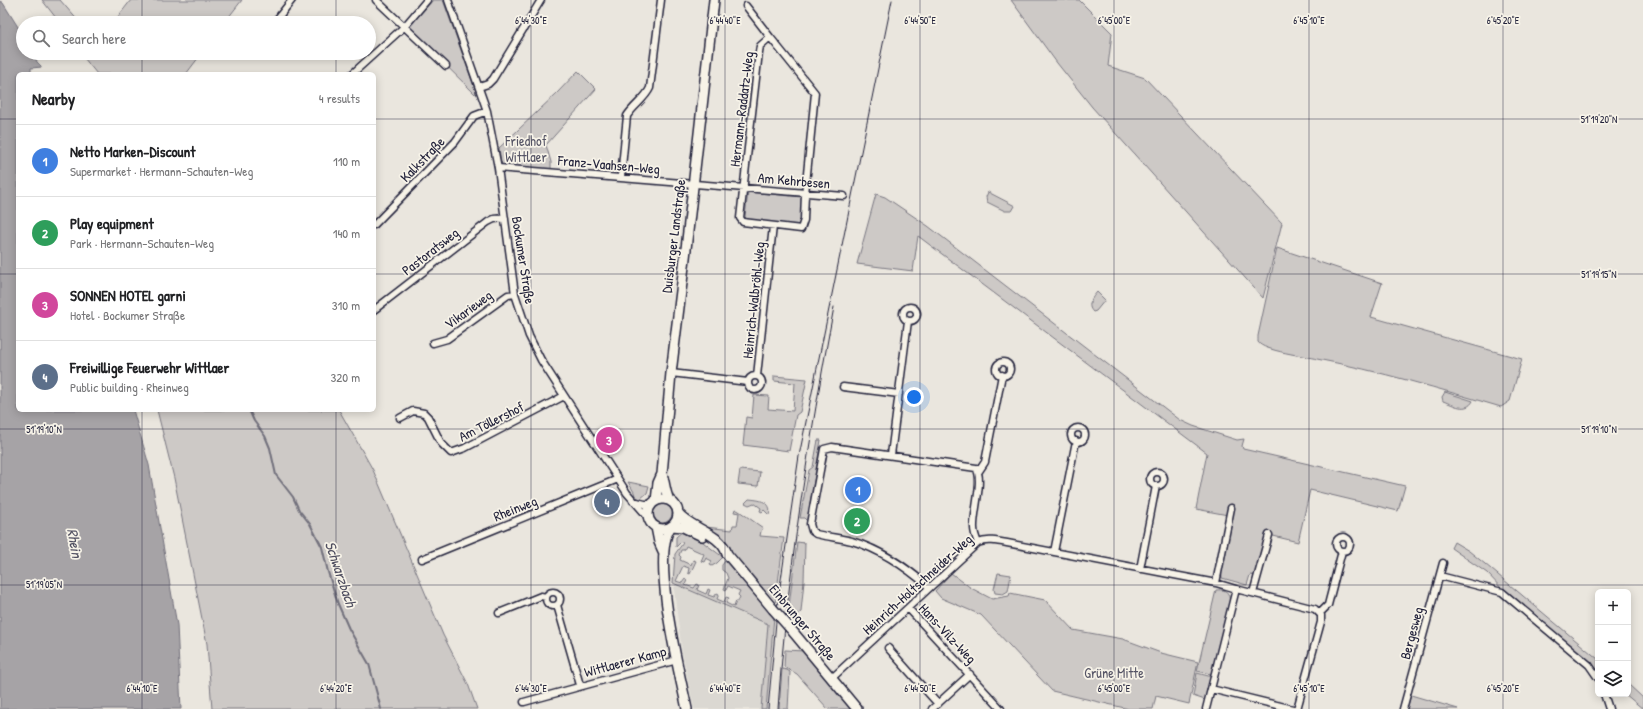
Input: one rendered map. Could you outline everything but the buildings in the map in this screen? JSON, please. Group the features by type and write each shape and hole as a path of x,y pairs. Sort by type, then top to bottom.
{"main road":[{"name":"Duisburger Landstraße","path":"648,517 649,509 654,502 658,483 662,474 671,373 714,0"},
{"name":"Duisburger Landstraße","path":"662,474 665,482 666,493 669,500 675,504 678,513"},
{"path":"654,502 662,499 669,500"},
{"path":"678,513 676,522 666,533 663,550 667,605 687,709"},
{"name":"Einbrunger Straße","path":"678,513 681,517 711,536 724,547 727,554 857,709"},
{"path":"648,517 652,524 656,527 661,529 671,527"},
{"path":"656,527 659,542 663,550"},
{"name":"Einbrunger Straße","path":"671,527 681,527 692,530 724,554 727,554"}],"street":[{"path":"279,16 292,0"},
{"path":"376,0 446,66"},
{"path":"376,52 405,26 427,0"},
{"name":"Bockumer Straße","path":"448,0 487,111 498,168 515,294 528,336 541,360 618,479 648,517"},
{"path":"479,87 488,84 493,79 541,0"},
{"path":"621,177 627,116 647,94 650,88 661,0"},
{"name":"Hermann-Raddatz-Weg","path":"746,6 815,93 805,194"},
{"name":"Hermann-Raddatz-Weg","path":"743,188 760,46 770,37"},
{"path":"354,72 367,60"},
{"name":"Kalkstraße","path":"376,223 455,142 474,116 487,111"},
{"name":"Franz-Vaahsen-Weg","path":"498,168 693,183"},
{"name":"Am Kehrbesen","path":"693,183 805,194 844,196"},
{"name":"Heinrich-Walbröhl-Weg","path":"743,188 741,220 746,223 800,229 804,220 805,194"},
{"name":"Pastoratsweg","path":"376,308 488,222 494,219 505,218"},
{"name":"Heinrich-Walbröhl-Weg","path":"757,376 773,226"},
{"name":"Vikarieweg","path":"433,343 447,339 508,295 515,294"},
{"path":"891,455 908,321"},
{"name":"Heinrich-Walbröhl-Weg","path":"671,373 748,382"},
{"path":"978,471 985,462 1002,375"},
{"name":"Heinrich-Walbröhl-Weg","path":"748,382 750,378 757,376"},
{"name":"Heinrich-Walbröhl-Weg","path":"748,382 748,386 751,389 758,390 762,386 762,381 757,376"},
{"path":"843,387 899,394"},
{"name":"Am Töllershof","path":"400,418 414,411 424,413 428,417 444,448 451,453 465,448 564,396"},
{"path":"1054,552 1076,441"},
{"path":"929,587 906,567 877,551 854,542 816,534 810,527 824,449 832,446 972,467 978,471 980,479 975,506 974,528 978,543"},
{"name":"Rheinweg","path":"422,559 618,479"},
{"path":"1140,569 1156,486"},
{"path":"634,501 645,504 654,502"},
{"path":"1216,583 1231,508"},
{"path":"1253,593 1269,535"},
{"name":"Heinrich-Holtschneider-Weg","path":"832,678 978,543 995,541 1216,583 1315,609 1320,613"},
{"path":"1297,709 1321,622 1320,613 1328,605 1342,551"},
{"name":"Bergesweg","path":"1403,709 1443,563"},
{"path":"1440,576 1502,592 1589,665 1595,674"},
{"path":"1206,709 1236,589"},
{"name":"Wittlaerer Kamp","path":"499,613 541,596 546,597 551,592 558,593 561,600 557,606 580,686"},
{"path":"546,597 548,604 557,606"},
{"name":"Hans-Vilz-Weg","path":"908,608 1001,709"},
{"path":"888,648 938,704"},
{"name":"Wittlaerer Kamp","path":"524,702 677,660"},
{"name":"Hans-Vilz-Weg","path":"932,709 970,674"},
{"path":"1211,689 1294,709"},
{"path":"1605,697 1609,709"}],"shaded area":[{"path":"676,583 768,624 761,709 694,709 682,652 674,589"}],"green space":[{"path":"42,0 60,0 74,16 55,16"},
{"path":"131,0 242,0 229,16 118,16"},
{"path":"433,0 443,0 476,92 475,94 409,29 409,27"},
{"path":"1011,0 1079,0 1112,33 1108,66 1145,78 1282,223 1263,298 1092,107 1057,63"},
{"path":"86,60 197,60 188,72 95,72"},
{"name":"Friedhof Wittlaer","path":"578,71 596,89 546,145 551,162 551,169 503,165 501,162 499,148"},
{"path":"748,192 802,197 804,200 801,224 797,226 749,221 745,217"},
{"path":"988,192 1015,206 1012,211 1005,211 987,202 986,197"},
{"path":"876,194 885,197 928,226 1180,420 1193,426 1237,440 1244,439 1242,446 1243,449 1405,486 1398,511 1310,490 1298,542 1269,535 1257,576 1250,575 1247,585 1222,578 1221,567 1228,515 1196,509 1207,453 918,236 913,271 857,264"},
{"path":"1277,248 1382,283 1371,317 1522,359 1510,401 1501,407 1386,375 1285,353 1262,345 1258,342 1258,336"},
{"path":"1097,292 1105,300 1096,311 1093,312 1090,304"},
{"path":"774,376 807,379 800,412 796,415 789,451 743,445 746,417 752,418 754,395 769,396 768,409 793,411 795,383 774,381"},
{"path":"1445,392 1473,401 1467,407 1455,406 1443,401 1442,397"},
{"path":"158,412 340,412 373,470 443,635 468,684 477,709 212,709 207,644 174,478"},
{"path":"818,440 821,440 807,521 804,518 800,518 809,470 813,467"},
{"path":"740,470 760,472 758,486 738,484"},
{"path":"628,482 649,486 647,493 640,499 635,496"},
{"path":"749,499 761,501 767,504 770,510 769,515 764,510 762,512 760,511 761,508 754,503 749,505 745,503"},
{"path":"658,503 666,503 672,509 672,517 666,523 658,523 652,517 652,509"},
{"path":"735,509 763,528 760,536 784,538 775,605 740,562 706,527 732,530 733,525 737,525 739,513 734,512"},
{"path":"684,530 723,557 712,566 710,565 712,561 706,558 704,562 701,561 704,554 686,546 684,550 681,550 679,555 681,557 680,560 691,565 693,560 696,561 690,574 688,573 689,568 683,566 676,581 682,583 685,579 687,580 685,585 694,588 697,584 699,585 697,590 706,594 708,589 710,590 708,595 714,597 717,593 719,594 717,599 724,602 726,597 729,598 726,603 734,607 736,601 738,601 740,597 738,595 740,591 728,586 726,590 724,589 728,578 726,573 722,570 722,565 725,561 774,617 766,709 761,709 768,624 673,583 675,554 683,543 681,542 676,547 676,537"},
{"path":"797,542 805,543 804,581 801,612 792,619 788,614"},
{"path":"1454,542 1469,551 1485,564 1595,656 1595,668 1504,591 1487,573 1451,548"},
{"name":"Grüne Mitte","path":"951,573 971,588 992,599 1009,596 1010,593 1045,600 1073,630 1123,639 1161,653 1198,662 1189,704 1156,696 1153,709 1129,709 1052,691 981,615 941,598 935,591"},
{"path":"998,573 1011,575 1008,591 1003,594 995,593 994,589"},
{"path":"1216,590 1224,590 1228,593 1230,605 1211,674 1197,671"},
{"path":"785,650 804,651 852,709 828,709 797,674 784,667"},
{"path":"782,669 790,672 788,709 779,709"},
{"path":"1197,673 1212,677 1205,700 1193,696"},
{"path":"1631,687 1643,698 1643,709 1629,697 1631,697"},
{"path":"1411,695 1458,709 1407,709"}],"water":[{"name":"Rhein","path":"0,1 3,3 16,24 16,60 36,60 42,67 31,68 31,72 16,72 16,412 134,412 149,465 177,625 181,709 0,709"}],"waterway":[{"name":"Schwarzbach","path":"250,412 254,421 265,436 270,448 276,475 293,497 299,510 310,524 322,547 338,604 349,629 369,664 381,709"}],"tram line":[{"path":"768,709 778,600 799,456 892,0"},
{"path":"778,709 787,608 800,507 834,307"}],"place":[{"name":"SONNEN HOTEL garni","path":"609,440"},
{"name":"Netto Marken-Discount","path":"858,490"},
{"name":"Freiwillige Feuerwehr Wittlaer","path":"607,502"},
{"name":"Play equipment","path":"857,521"}]}
